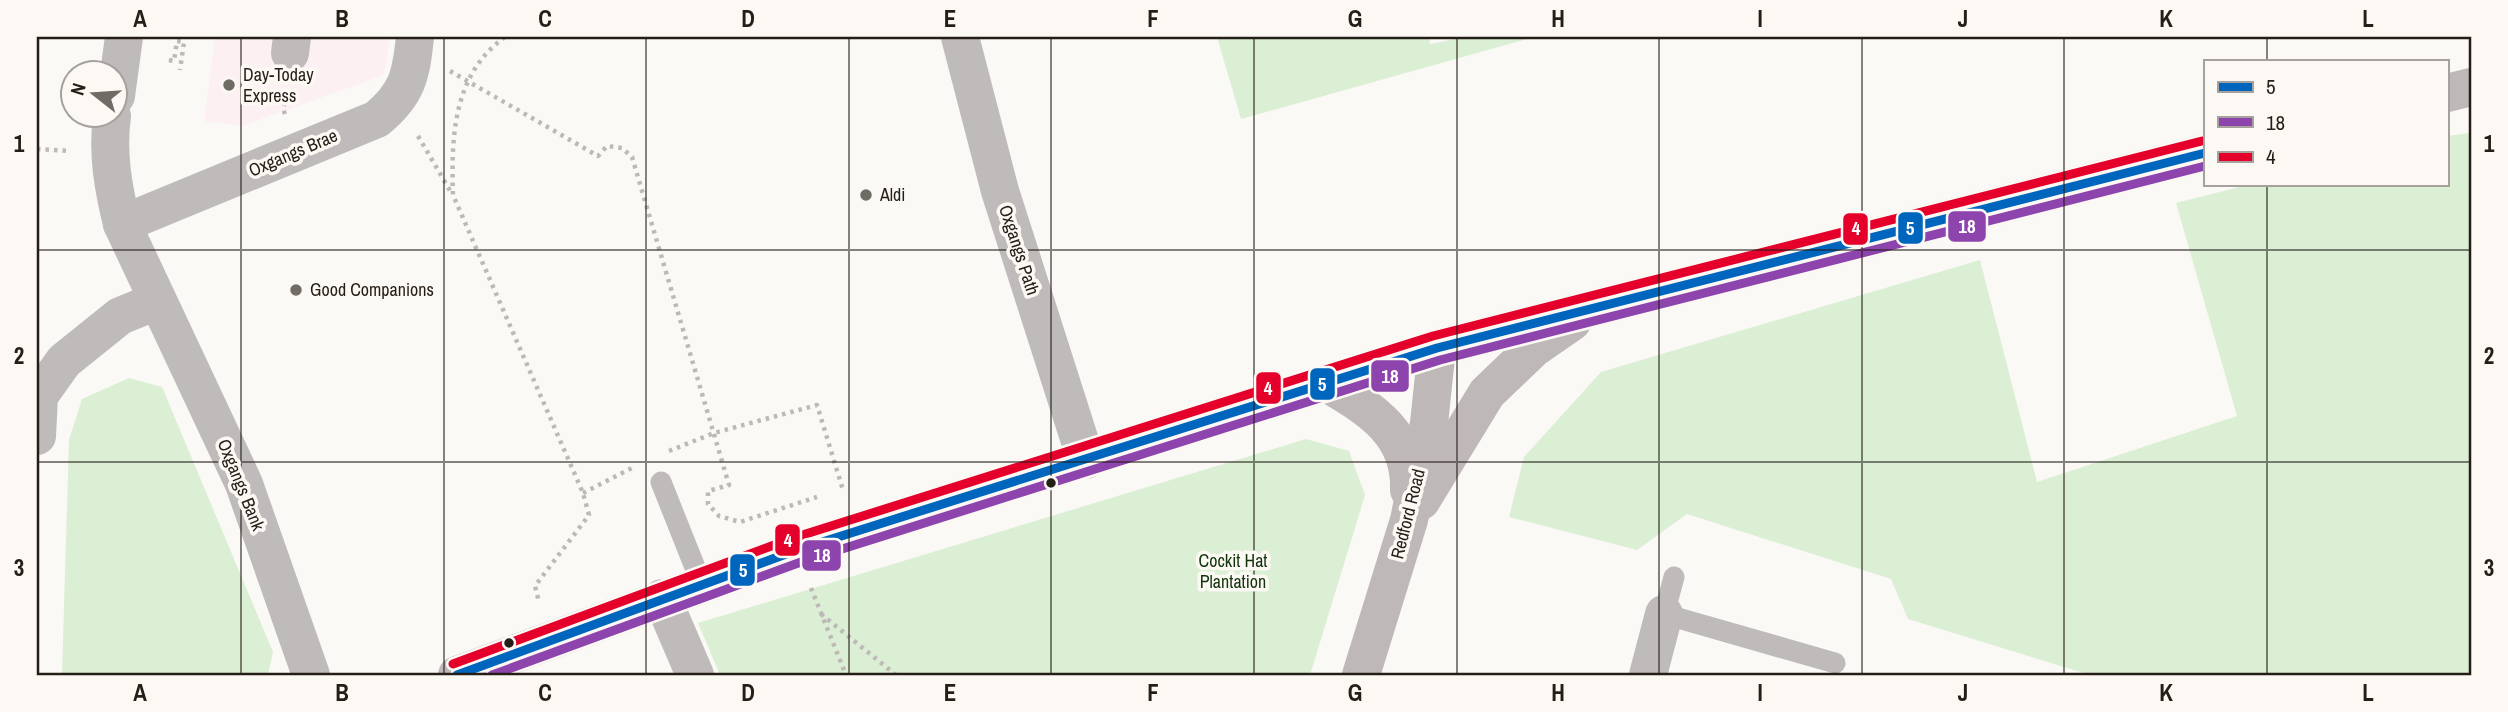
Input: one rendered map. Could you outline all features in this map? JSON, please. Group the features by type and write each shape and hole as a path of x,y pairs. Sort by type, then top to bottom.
{"main road":[{"path":"2448,93 2471,87"},
{"path":"457,675 797,550 1437,348 2204,153"},
{"path":"1409,520 1487,393 1533,349 1589,309"},
{"name":"Redford Road","path":"1361,675 1409,520 1429,423 1437,348"},
{"path":"1328,384 1372,410 1395,435 1410,468 1409,520"}],"street":[{"path":"121,60 124,37"},
{"name":"Oxgangs Path","path":"960,37 1000,191 1086,460"},
{"path":"398,102 409,81 414,48"},
{"name":"Oxgangs Brae","path":"122,224 320,140 377,119 398,102"},
{"name":"Oxgangs Bank","path":"111,130 112,184 122,224 244,484 311,675"},
{"path":"37,436 38,396 64,361 120,316 157,301"},
{"path":"662,598 695,675"},
{"path":"1648,675 1664,614"}],"lane":[{"path":"661,482 702,585"},
{"path":"1674,577 1664,614 1835,663"}],"path":[{"path":"453,195 453,135 456,110 468,80 493,46 505,37"},
{"path":"169,60 174,61 177,41 184,42 180,70"},
{"path":"291,45 279,62 287,77 289,96 283,109 288,118 316,106 320,140"},
{"path":"414,48 438,65 598,156 607,146 622,148 632,157 729,485 708,491 708,503 719,516 740,522 821,496"},
{"path":"398,102 453,195 583,493 589,514 534,586 552,641"},
{"path":"37,149 73,151"},
{"path":"664,453 714,433 817,405 845,490 833,493"},
{"path":"583,493 640,464"},
{"path":"784,507 797,550 846,675"},
{"path":"821,614 896,675"}],"shaded area":[{"path":"215,37 390,37 384,75 242,126 204,121"}],"green space":[{"path":"1217,37 1429,37 1430,44 1466,37 1534,37 1241,119"},
{"path":"2471,133 2471,675 2090,675 1908,619 1891,579 1687,514 1637,550 1509,517 1524,457 1601,372 1980,260 2037,482 2237,416 2176,203 2243,186 2448,186 2448,136"},
{"path":"129,378 162,387 273,652 268,675 62,675 69,440 82,399"},
{"name":"Cockit Hat Plantation","path":"1306,439 1349,451 1365,495 1310,675 720,675 698,623"}],"transit line":[{"name":"4","path":"453,664 793,538 1433,336 2202,141"},
{"name":"5","path":"457,675 797,550 1437,348 2204,153"},
{"name":"18","path":"492,675 801,562 1440,360 2204,166"}],"place":[{"name":"Day-Today Express","path":"229,85"},
{"name":"Aldi","path":"866,195"},
{"name":"Good Companions","path":"296,290"}]}
